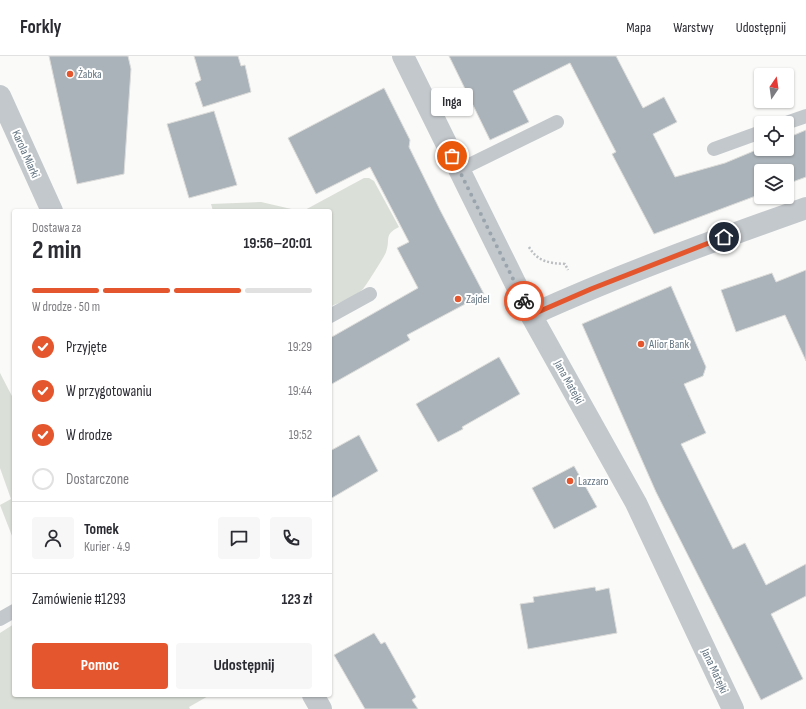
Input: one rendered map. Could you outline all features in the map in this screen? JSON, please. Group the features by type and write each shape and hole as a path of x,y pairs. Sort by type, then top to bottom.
{"street":[{"name":"Jana Matejki","path":"403,56 531,315 636,503 733,709"},
{"name":"Karola Miarki","path":"0,96 51,209"},
{"path":"531,315 578,294 670,257 806,208"},
{"path":"314,697 321,709"}],"lane":[{"path":"794,120 806,116"},
{"path":"459,170 557,122"},
{"path":"714,149 754,135"},
{"path":"332,315 370,294"},
{"path":"0,619 12,612"}],"path":[{"path":"527,244 534,255 547,263 566,264 578,294"}],"shaded area":[{"path":"364,178 369,178 374,181 399,227 389,235 385,255 363,289 352,297 332,306 332,209 307,209"},
{"path":"261,202 291,209 212,209 211,204"},
{"path":"0,373 12,396 12,536 0,505 11,499 0,468"},
{"path":"12,625 12,697 206,697 189,707 190,709 0,709 0,633"}],"building":[{"path":"49,56 128,56 131,69 124,174 77,184"},
{"path":"194,56 238,56 241,66 245,65 251,92 203,107 195,83 201,80"},
{"path":"449,56 616,56 643,108 664,97 677,122 653,134 675,177 725,163 754,151 754,156 794,156 794,135 806,130 806,177 794,181 794,164 754,164 754,197 654,234 612,154 616,152 570,63 513,91 529,122 490,140"},
{"path":"384,88 410,140 409,147 484,294 407,335 410,340 332,384 332,337 418,288 397,248 409,242 370,167 316,194 288,138"},
{"path":"214,111 237,185 189,198 167,124"},
{"path":"806,270 806,361 785,315 736,332 721,290 772,273 776,282"},
{"path":"671,286 706,367 703,376 684,384 706,433 681,444 733,549 745,543 766,585 806,564 806,596 771,614 803,679 761,700 656,492 582,324"},
{"path":"499,357 520,394 462,427 463,429 438,442 416,404"},
{"path":"359,435 378,471 332,498 332,450"},
{"path":"574,466 597,507 554,529 532,488"},
{"path":"595,587 596,591 609,588 617,633 528,649 520,604 534,602 533,597"},
{"path":"374,633 381,644 385,642 416,697 412,700 418,709 365,709 334,655"}],"way so far":[{"path":"452,156 524,301"}],"place":[{"name":"Żabka","path":"70,74"},
{"name":"Inga","path":"452,156"},
{"name":"Zajdel","path":"458,299"},
{"name":"Alior Bank","path":"641,344"},
{"name":"Lazzaro","path":"570,481"}],"route":[{"path":"524,301 531,315 578,294 724,237"}]}
